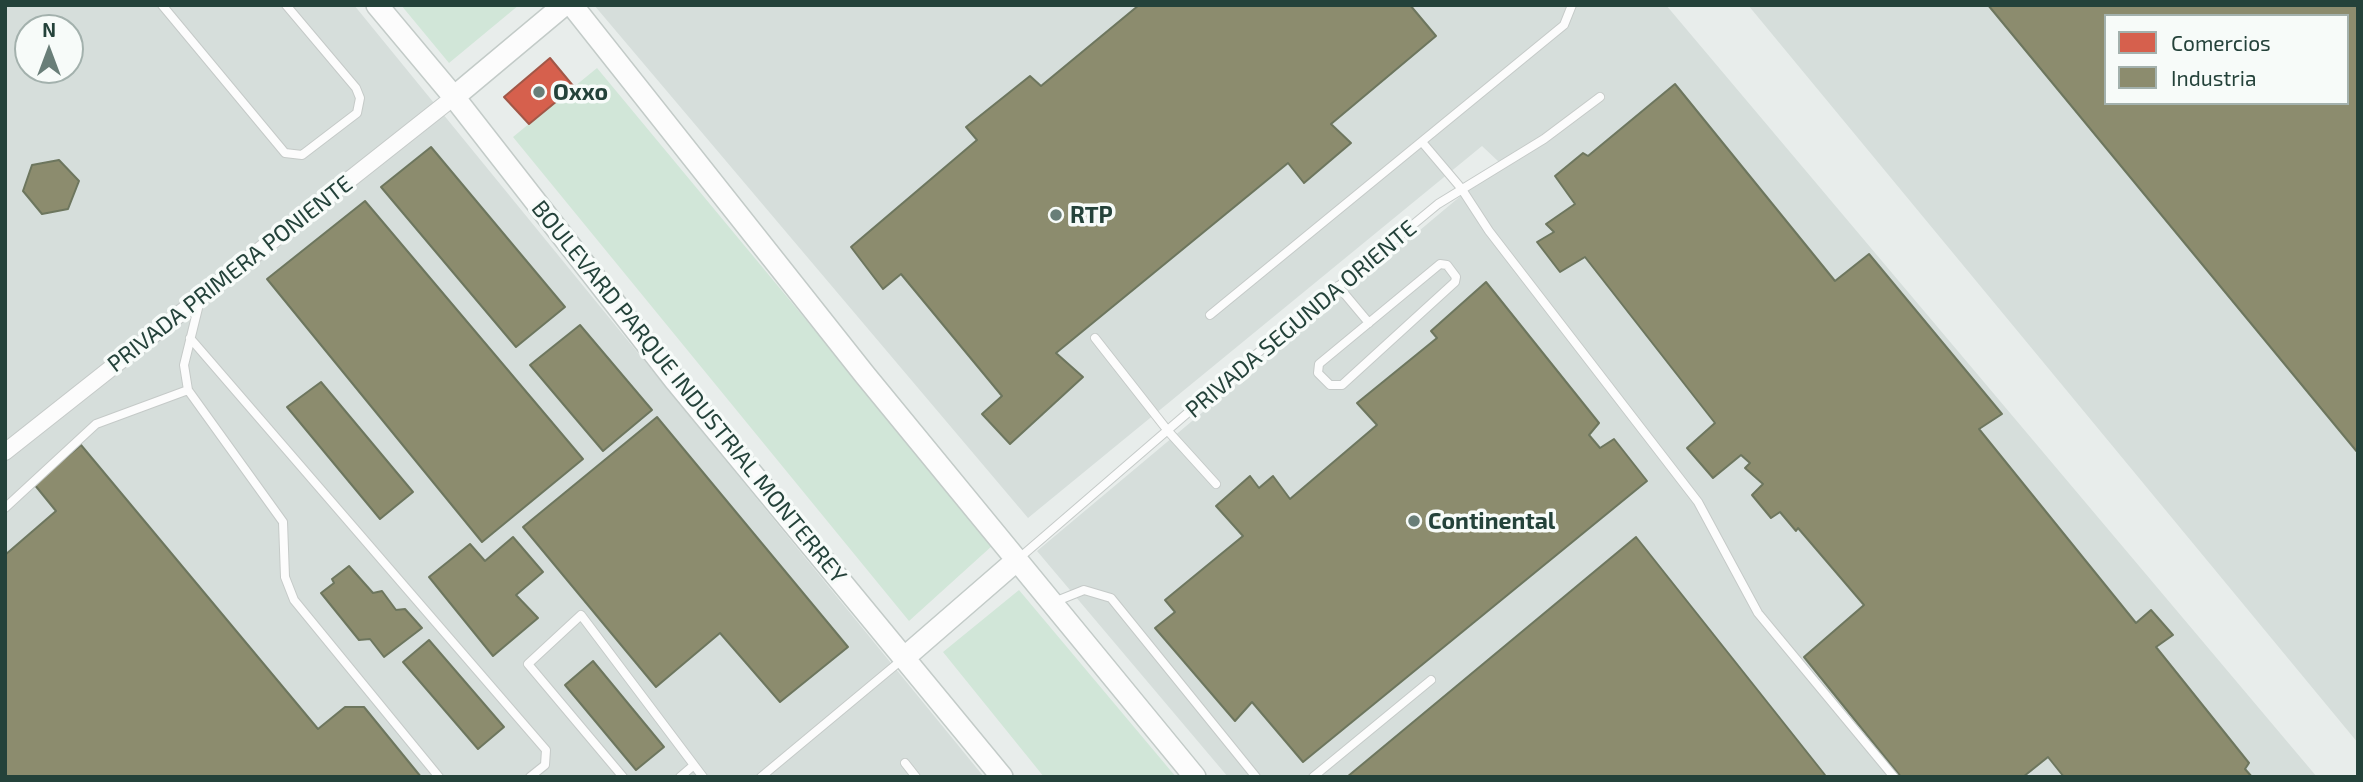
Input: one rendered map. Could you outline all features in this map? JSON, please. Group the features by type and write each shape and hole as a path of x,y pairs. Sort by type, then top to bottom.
{"street":[{"name":"BOULEVARD PARQUE INDUSTRIAL MONTERREY","path":"377,5 454,97 674,379 1002,777"},
{"path":"454,97 564,5"},
{"path":"572,5 865,375 1195,777"},
{"name":"PRIVADA PRIMERA PONIENTE","path":"5,452 454,97"},
{"path":"904,658 1017,560"}],"lane":[{"path":"162,5 285,153 296,156 302,155 356,113 360,98 356,88 286,5"},
{"path":"1210,315 1564,25 1572,5"},
{"name":"PRIVADA SEGUNDA ORIENTE","path":"1017,560 1338,286 1461,188 1544,139 1600,97"},
{"path":"1422,142 1461,188 1489,231 1699,502 1758,613 1894,777"},
{"path":"1440,264 1447,265 1456,277 1455,282 1342,385 1330,385 1318,373 1319,364 1368,323 1440,264"},
{"path":"1338,286 1368,323"},
{"path":"201,297 184,365 188,390 283,522 285,577 294,600 439,777"},
{"path":"190,338 546,750 545,765 530,777"},
{"path":"1095,338 1168,431 1216,484"},
{"path":"5,508 96,424 188,390"},
{"path":"1052,603 1084,590 1111,598 1256,777"},
{"path":"623,777 528,664 582,615 703,777"},
{"path":"761,777 904,658"},
{"path":"1314,777 1431,680"},
{"path":"905,763 916,777"},
{"path":"680,777 694,765"}],"shaded area":[{"path":"5,5 354,5 984,777 5,777"},
{"path":"594,5 1666,5 2317,777 1228,777 1037,551 1500,163 1482,146 1028,518"},
{"path":"1748,5 2358,5 2358,743"}],"green space":[{"path":"401,5 519,5 449,63"},
{"path":"597,68 993,545 909,621 513,137"},
{"path":"1019,590 1176,777 1044,777 943,652"}],"building: Comercios":[{"name":"Oxxo","path":"550,58 574,87 529,124 504,97"}],"building: Industria":[{"name":"RTP","path":"1139,5 1410,5 1436,36 1331,124 1351,143 1304,183 1288,163 1056,353 1083,377 1010,444 982,414 1002,396 901,274 883,289 851,247 977,140 966,127 1030,76 1041,86"},
{"path":"1988,5 2358,5 2358,453"},
{"path":"1675,84 1835,281 1869,254 2002,414 1979,429 2136,623 2151,610 2173,635 2156,647 2249,763 2245,769 2252,777 2064,777 2048,757 2023,777 1901,777 1804,657 1864,605 1798,528 1796,531 1780,512 1771,518 1752,495 1763,484 1745,468 1750,463 1741,455 1713,478 1687,448 1715,423 1585,257 1560,272 1537,242 1554,232 1546,224 1575,204 1555,176 1583,153 1588,156"},
{"path":"431,147 565,307 516,347 381,187"},
{"path":"59,160 79,181 68,209 42,214 23,191 32,165"},
{"path":"365,201 583,459 482,542 267,279"},
{"name":"Continental","path":"1486,282 1599,423 1589,435 1600,448 1614,439 1647,481 1303,762 1252,702 1235,721 1155,628 1175,612 1165,600 1243,536 1216,506 1250,476 1259,488 1273,476 1290,499 1377,425 1357,403 1437,338 1431,331"},
{"path":"580,325 652,410 603,451 530,365"},
{"path":"321,382 413,492 380,519 287,407"},
{"path":"657,417 848,647 780,702 720,633 656,687 523,527"},
{"path":"81,445 318,729 345,707 364,707 421,777 5,777 5,555 56,511 34,484"},
{"path":"513,537 543,572 516,595 538,618 493,656 429,577 470,544 485,561"},
{"path":"1636,537 1825,775 1823,777 1347,777"},
{"path":"349,566 373,593 382,591 396,610 405,609 422,628 384,657 370,639 359,640 321,593 334,583 332,579"},
{"path":"429,640 504,727 478,749 403,662"},
{"path":"593,661 664,747 636,770 565,685"}],"place":[{"name":"Oxxo","path":"539,92"},
{"name":"RTP","path":"1056,215"},
{"name":"Continental","path":"1414,521"}]}
